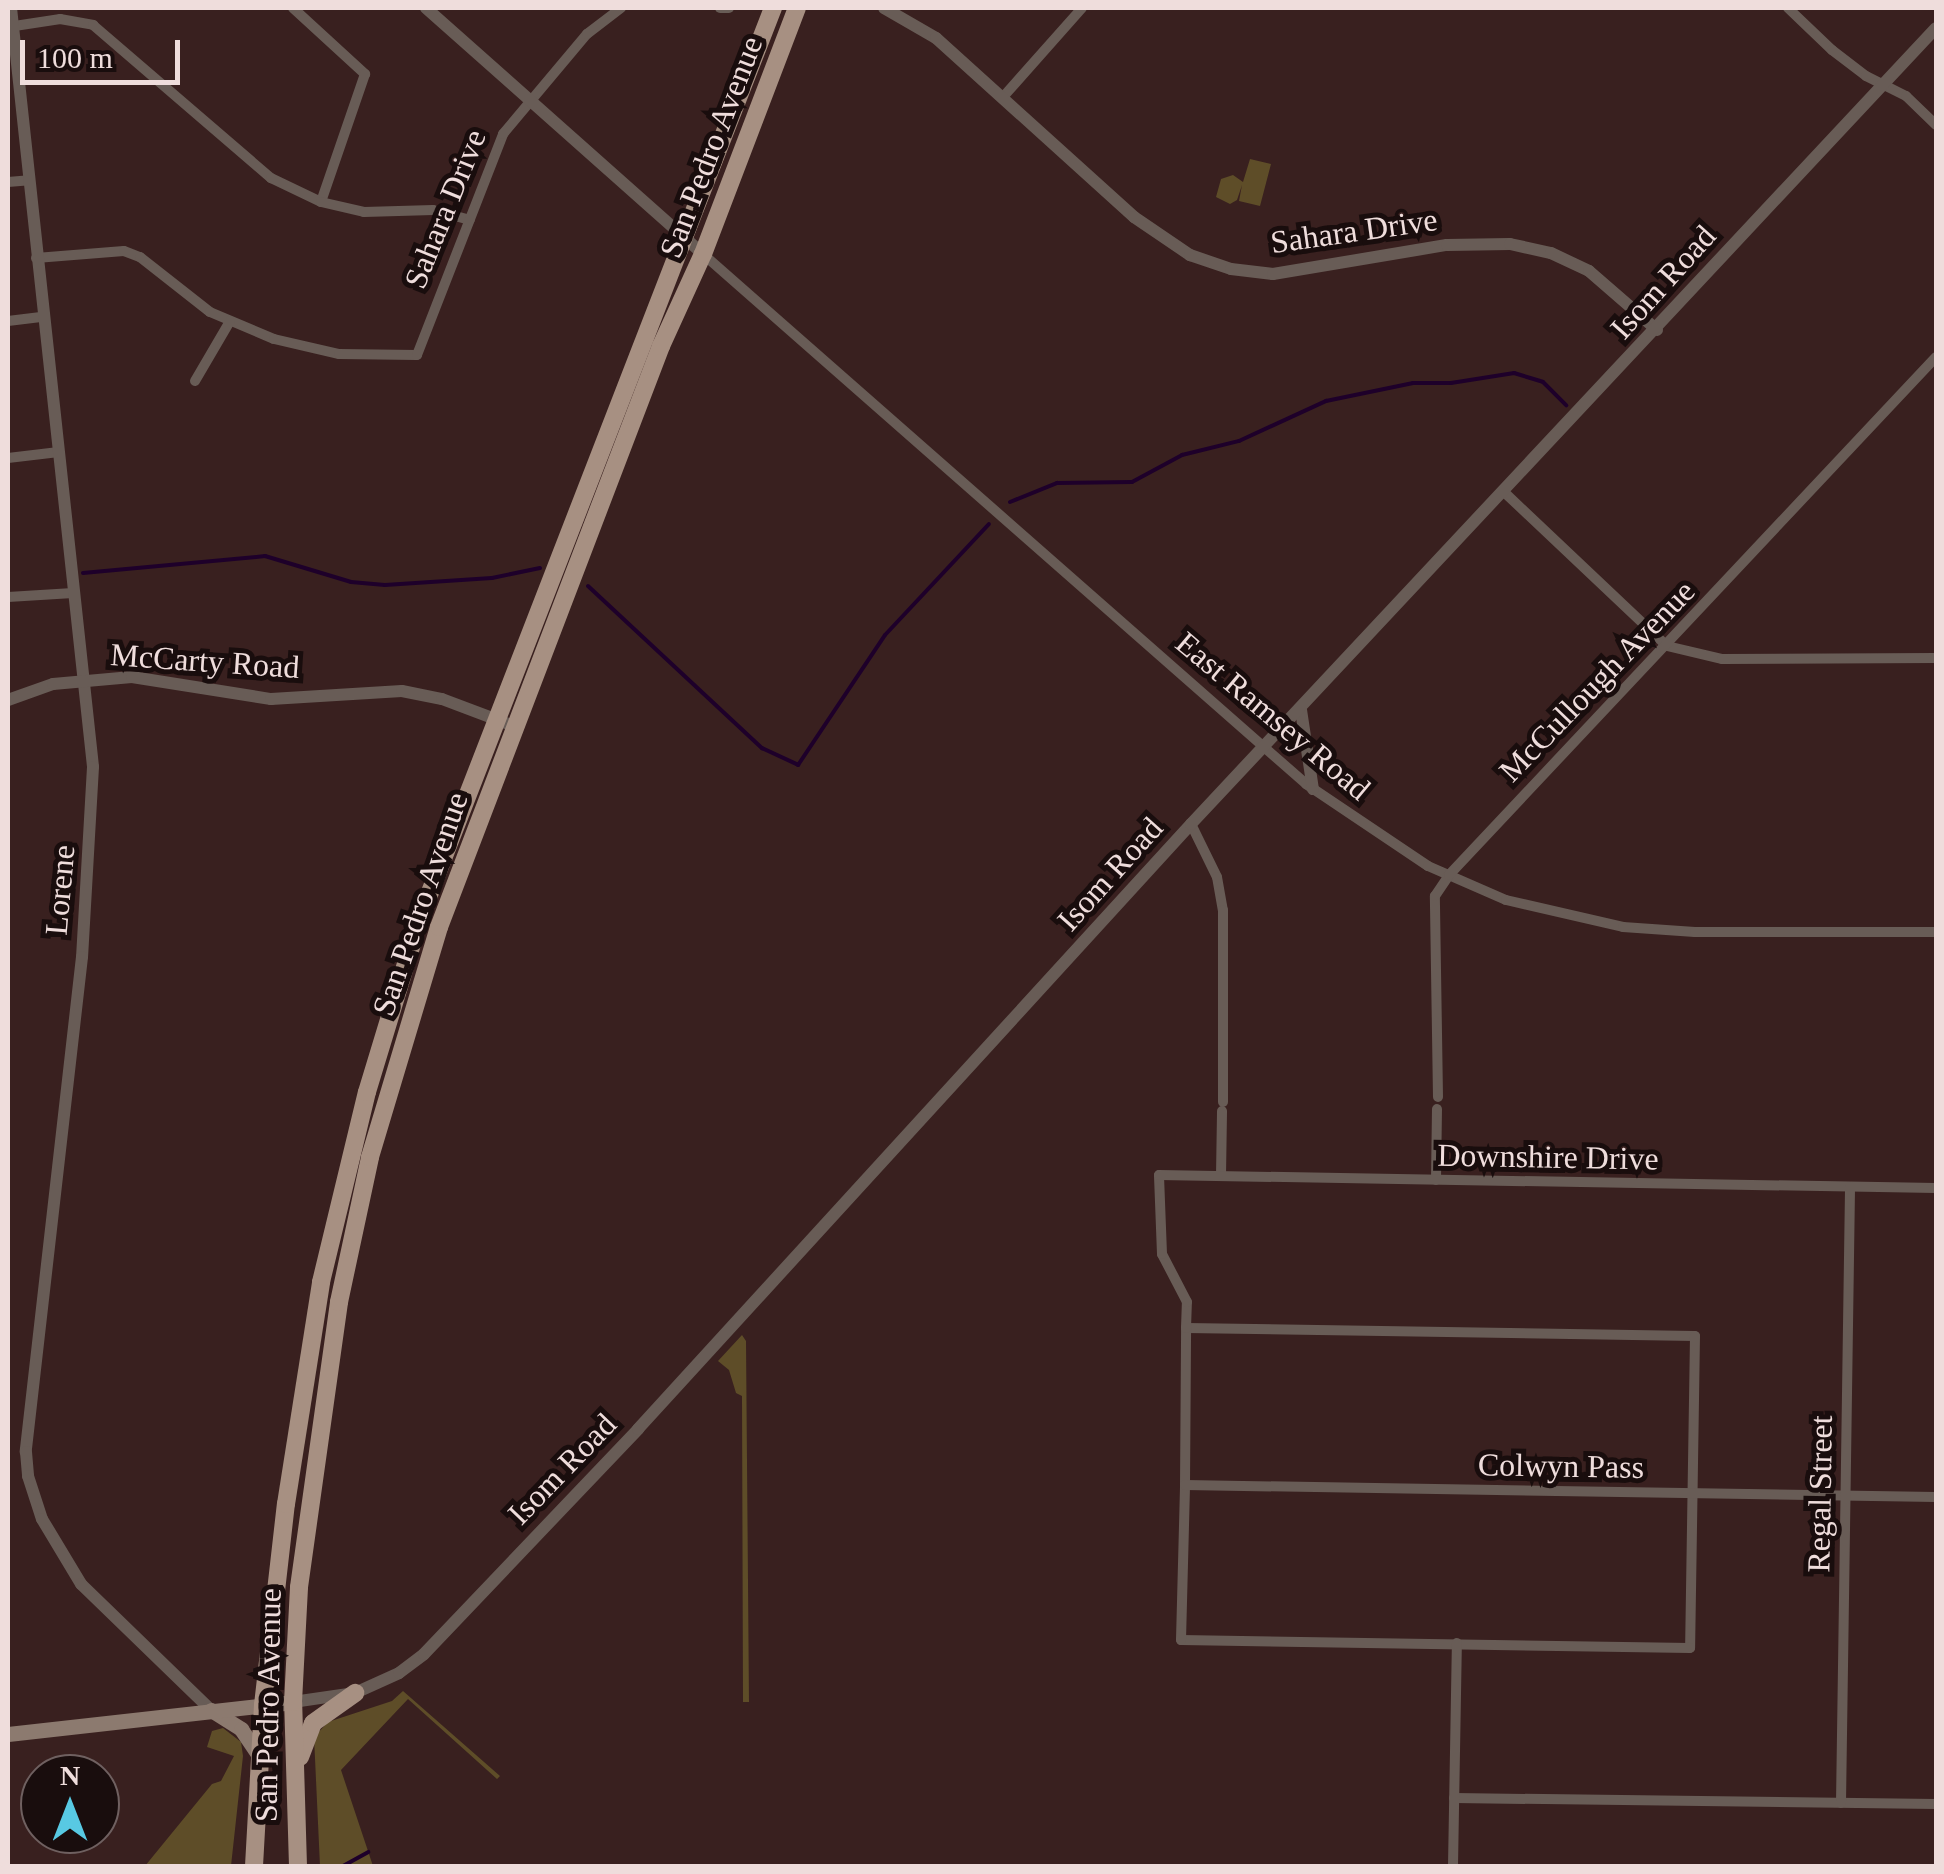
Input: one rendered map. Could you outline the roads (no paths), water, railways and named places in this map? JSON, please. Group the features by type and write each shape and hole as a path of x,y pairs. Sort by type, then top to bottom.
{"main road":[{"name":"San Pedro Avenue","path":"298,1866 293,1702 306,1526 339,1302 368,1166 440,928 516,727 683,237 772,8"},
{"name":"San Pedro Avenue","path":"254,1866 262,1705 312,1332 349,1161 401,975 497,719 603,471 704,254 797,8"},
{"path":"318,1298 339,1302"},
{"path":"312,1332 334,1335"},
{"path":"294,1771 313,1723 355,1692"},
{"path":"8,1734 293,1702"},
{"path":"212,1710 240,1729 259,1756"}],"street":[{"name":"Lorene","path":"10,8 94,767 92,839 76,1023 26,1452 28,1476 42,1519 81,1584 212,1710"},
{"path":"293,8 364,74 321,202"},
{"path":"426,8 704,254"},
{"name":"Sahara Drive","path":"230,322 274,339 339,354 418,355 503,134 587,34 621,8"},
{"path":"720,8 729,8"},
{"name":"Sahara Drive","path":"884,8 936,38 1154,233 1210,263 1248,272 1295,273 1447,245 1510,244 1551,254 1589,272 1657,330"},
{"path":"1002,97 1082,8"},
{"path":"1788,8 1832,50 1883,86 1906,96 1936,125"},
{"path":"10,27 60,19 93,25 271,178 321,202 364,212 433,210 470,220"},
{"name":"Isom Road","path":"293,1702 355,1692 399,1672 424,1654 962,1080 1192,824 1936,28"},
{"path":"8,182 28,180"},
{"path":"36,258 124,251 140,257 182,293 230,322 195,381"},
{"name":"East Ramsey Road","path":"704,254 1312,789 1406,852 1506,900 1623,927 1695,932 1936,932"},
{"path":"8,320 43,317"},
{"name":"McCullough Avenue","path":"1438,1097 1435,896 1449,874 1936,357"},
{"path":"8,458 58,452"},
{"path":"1504,492 1667,646 1722,659 1936,658"},
{"path":"8,597 73,593"},
{"name":"McCarty Road","path":"8,700 35,688 83,681 162,678 270,698 402,690 516,727"},
{"path":"1300,710 1312,789"},
{"path":"1192,824 1217,877 1222,905 1221,1176"},
{"path":"1436,1180 1437,1110"},
{"name":"Downshire Drive","path":"1186,1328 1183,1290 1162,1254 1159,1175 1936,1188"},
{"name":"Regal Street","path":"1840,1802 1850,1187"},
{"path":"1186,1328 1696,1336 1690,1648 1181,1640 1186,1328"},
{"name":"Colwyn Pass","path":"1185,1485 1936,1497"},
{"path":"1453,1866 1456,1644"},
{"path":"1454,1798 1936,1804"}],"waterway":[{"path":"1010,502 1057,483 1132,482 1182,455 1239,441 1326,401 1413,383 1451,383 1514,373 1543,382 1566,405"},
{"path":"588,586 762,748 798,765 885,635 989,524"},
{"path":"83,573 265,556 351,582 385,585 492,578 540,568"},
{"path":"343,1866 368,1852"}]}
